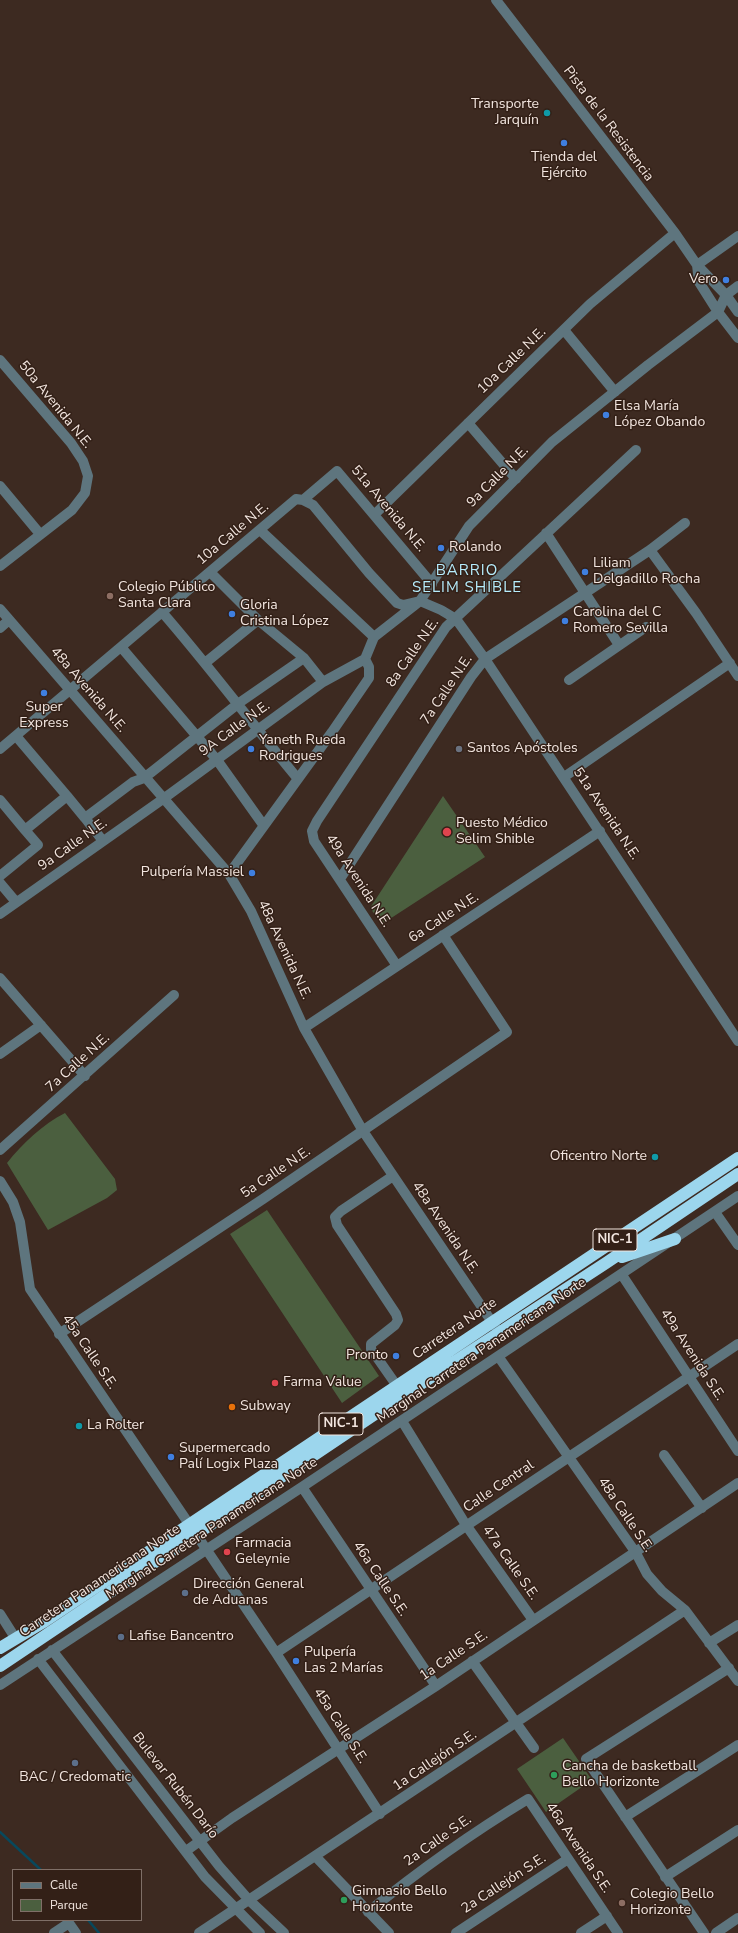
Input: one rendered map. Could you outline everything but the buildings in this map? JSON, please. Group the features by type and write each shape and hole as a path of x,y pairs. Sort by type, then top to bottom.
{"highway":[{"name":"Carretera Norte","path":"189,1524 738,1158"},
{"name":"Carretera Norte","path":"196,1534 738,1174"},
{"path":"606,1263 675,1239"},
{"name":"Carretera Panamericana Norte","path":"0,1648 45,1622 189,1524"},
{"name":"Carretera Panamericana Norte","path":"0,1666 196,1534"}],"street":[{"name":"Pista de la Resistencia","path":"496,0 675,233 697,265 726,295 738,312"},
{"name":"10a Calle N.E.","path":"374,515 590,304 675,233"},
{"path":"697,265 738,236"},
{"name":"Pista de la Resistencia","path":"697,265 699,282 718,312 738,338"},
{"path":"718,312 726,295 738,286"},
{"name":"9a Calle N.E.","path":"365,658 374,637 420,601 469,526 552,442 718,312"},
{"path":"564,330 615,392"},
{"name":"50a Avenida N.E.","path":"0,360 71,443 79,455 88,476 85,492 72,510 40,534"},
{"path":"468,423 516,479"},
{"name":"8a Calle N.E.","path":"312,831 317,821 446,627 636,450"},
{"name":"10a Calle N.E.","path":"0,749 296,499 303,500 338,471"},
{"name":"51a Avenida N.E.","path":"338,471 432,584"},
{"path":"0,486 40,534 0,566"},
{"path":"303,500 313,504 369,573 397,603 403,605 420,601"},
{"name":"7a Calle N.E.","path":"340,879 471,677 485,659 650,550 685,523"},
{"path":"260,530 374,637"},
{"path":"546,533 619,645"},
{"path":"650,550 696,613 738,676"},
{"path":"210,572 258,620 304,658 323,682 365,658 369,666 369,678 229,874"},
{"name":"51a Avenida N.E.","path":"420,601 441,610 456,619 485,659 738,1041"},
{"name":"48a Avenida N.E.","path":"0,609 144,778 229,874 251,911 304,1028 363,1132 500,1333"},
{"path":"162,612 239,703 257,729 298,779"},
{"path":"0,628 9,620"},
{"path":"205,663 258,620"},
{"path":"569,680 646,627"},
{"path":"121,647 217,760 264,826"},
{"path":"85,818 133,782 144,778 239,703 304,658"},
{"path":"564,777 730,664"},
{"name":"9A Calle N.E.","path":"163,799 323,682"},
{"path":"16,736 103,841"},
{"path":"25,830 67,796"},
{"name":"9a Calle N.E.","path":"0,914 163,799"},
{"path":"0,800 38,845 0,876"},
{"name":"49a Avenida N.E.","path":"312,831 314,841 397,966"},
{"name":"6a Calle N.E.","path":"304,1028 600,831"},
{"path":"0,883 16,902"},
{"name":"5a Calle N.E.","path":"59,1334 363,1132 507,1032 443,935"},
{"path":"0,978 85,1076"},
{"name":"7a Calle N.E.","path":"0,1150 85,1076 174,995"},
{"path":"0,1054 41,1025"},
{"path":"393,1176 341,1210 335,1217 336,1225 396,1314 398,1320 395,1325 371,1344 371,1349 397,1386"},
{"name":"45a Calle S.E.","path":"0,1181 13,1202 20,1222 30,1289 189,1524"},
{"name":"Marginal Carretera Panamericana Norte","path":"0,1684 402,1421 738,1196"},
{"path":"715,1212 738,1245"},
{"name":"49a Avenida S.E.","path":"622,1275 738,1451"},
{"name":"Calle Central","path":"276,1653 738,1344"},
{"name":"48a Calle S.E.","path":"498,1356 636,1553 647,1574 662,1591 685,1610 738,1681"},
{"name":"47a Calle S.E.","path":"402,1421 466,1525 533,1620"},
{"path":"664,1455 702,1508"},
{"name":"1a Calle S.E.","path":"186,1852 232,1818 436,1686 738,1483"},
{"name":"46a Calle S.E.","path":"302,1487 436,1686"},
{"path":"196,1534 207,1549"},
{"name":"45a Calle S.E.","path":"207,1549 380,1814"},
{"name":"1a Callejón S.E.","path":"199,1933 685,1610"},
{"path":"0,1614 14,1636"},
{"path":"0,1642 45,1622"},
{"path":"710,1643 738,1625"},
{"name":"Bulevar Rubén Darío","path":"52,1650 218,1866 249,1900 284,1933"},
{"path":"38,1660 205,1877 260,1933"},
{"path":"472,1661 534,1748"},
{"path":"704,1933 586,1759 729,1668"},
{"path":"625,1817 738,1745"},
{"name":"46a Avenida S.E.","path":"528,1799 618,1933"},
{"name":"2a Calle S.E.","path":"368,1912 419,1871 472,1833 528,1799"},
{"path":"665,1876 738,1830"},
{"path":"315,1856 388,1933"},
{"name":"2a Callejón S.E.","path":"456,1933 568,1859"},
{"path":"581,1933 607,1916"},
{"path":"716,1933 738,1918"},
{"path":"54,1933 69,1923 76,1933"}],"green space":[{"path":"443,796 485,857 382,924 370,908"},
{"path":"65,1113 115,1179 117,1190 107,1198 48,1230 7,1163 33,1135"},
{"path":"267,1210 379,1376 342,1403 230,1234"},
{"name":"Cancha de basketball Bello Horizonte","path":"563,1738 592,1780 546,1812 517,1769"}],"waterway":[{"path":"0,1832 40,1869"},
{"path":"89,1921 99,1933"}],"place":[{"name":"Transporte Jarquín","path":"547,113"},
{"name":"Tienda del Ejército","path":"564,143"},
{"name":"Vero","path":"726,280"},
{"name":"Elsa María López Obando","path":"606,415"},
{"name":"Rolando","path":"441,548"},
{"name":"Liliam Delgadillo Rocha","path":"585,572"},
{"name":"Colegio Público Santa Clara","path":"110,596"},
{"name":"Gloria Cristina López","path":"232,614"},
{"name":"Carolina del C Romero Sevilla","path":"565,621"},
{"name":"Super Express","path":"44,693"},
{"name":"Yaneth Rueda Rodrigues","path":"251,749"},
{"name":"Santos Apóstoles","path":"459,749"},
{"name":"Puesto Médico Selim Shible","path":"447,832"},
{"name":"Pulpería Massiel","path":"252,873"},
{"name":"Oficentro Norte","path":"655,1157"},
{"name":"Pronto","path":"396,1356"},
{"name":"Farma Value","path":"275,1383"},
{"name":"Subway","path":"232,1407"},
{"name":"La Rolter","path":"79,1426"},
{"name":"Supermercado Palí Logix Plaza","path":"171,1457"},
{"name":"Farmacia Geleynie","path":"227,1552"},
{"name":"Dirección General de Aduanas","path":"185,1593"},
{"name":"Lafise Bancentro","path":"121,1637"},
{"name":"Pulpería Las 2 Marías","path":"296,1661"},
{"name":"BAC / Credomatic","path":"75,1763"},
{"name":"Cancha de basketball Bello Horizonte","path":"554,1775"},
{"name":"Gimnasio Bello Horizonte","path":"344,1900"},
{"name":"Colegio Bello Horizonte","path":"622,1903"}],"district":[{"name":"BARRIO SELIM SHIBLE","path":"467,580"}]}
